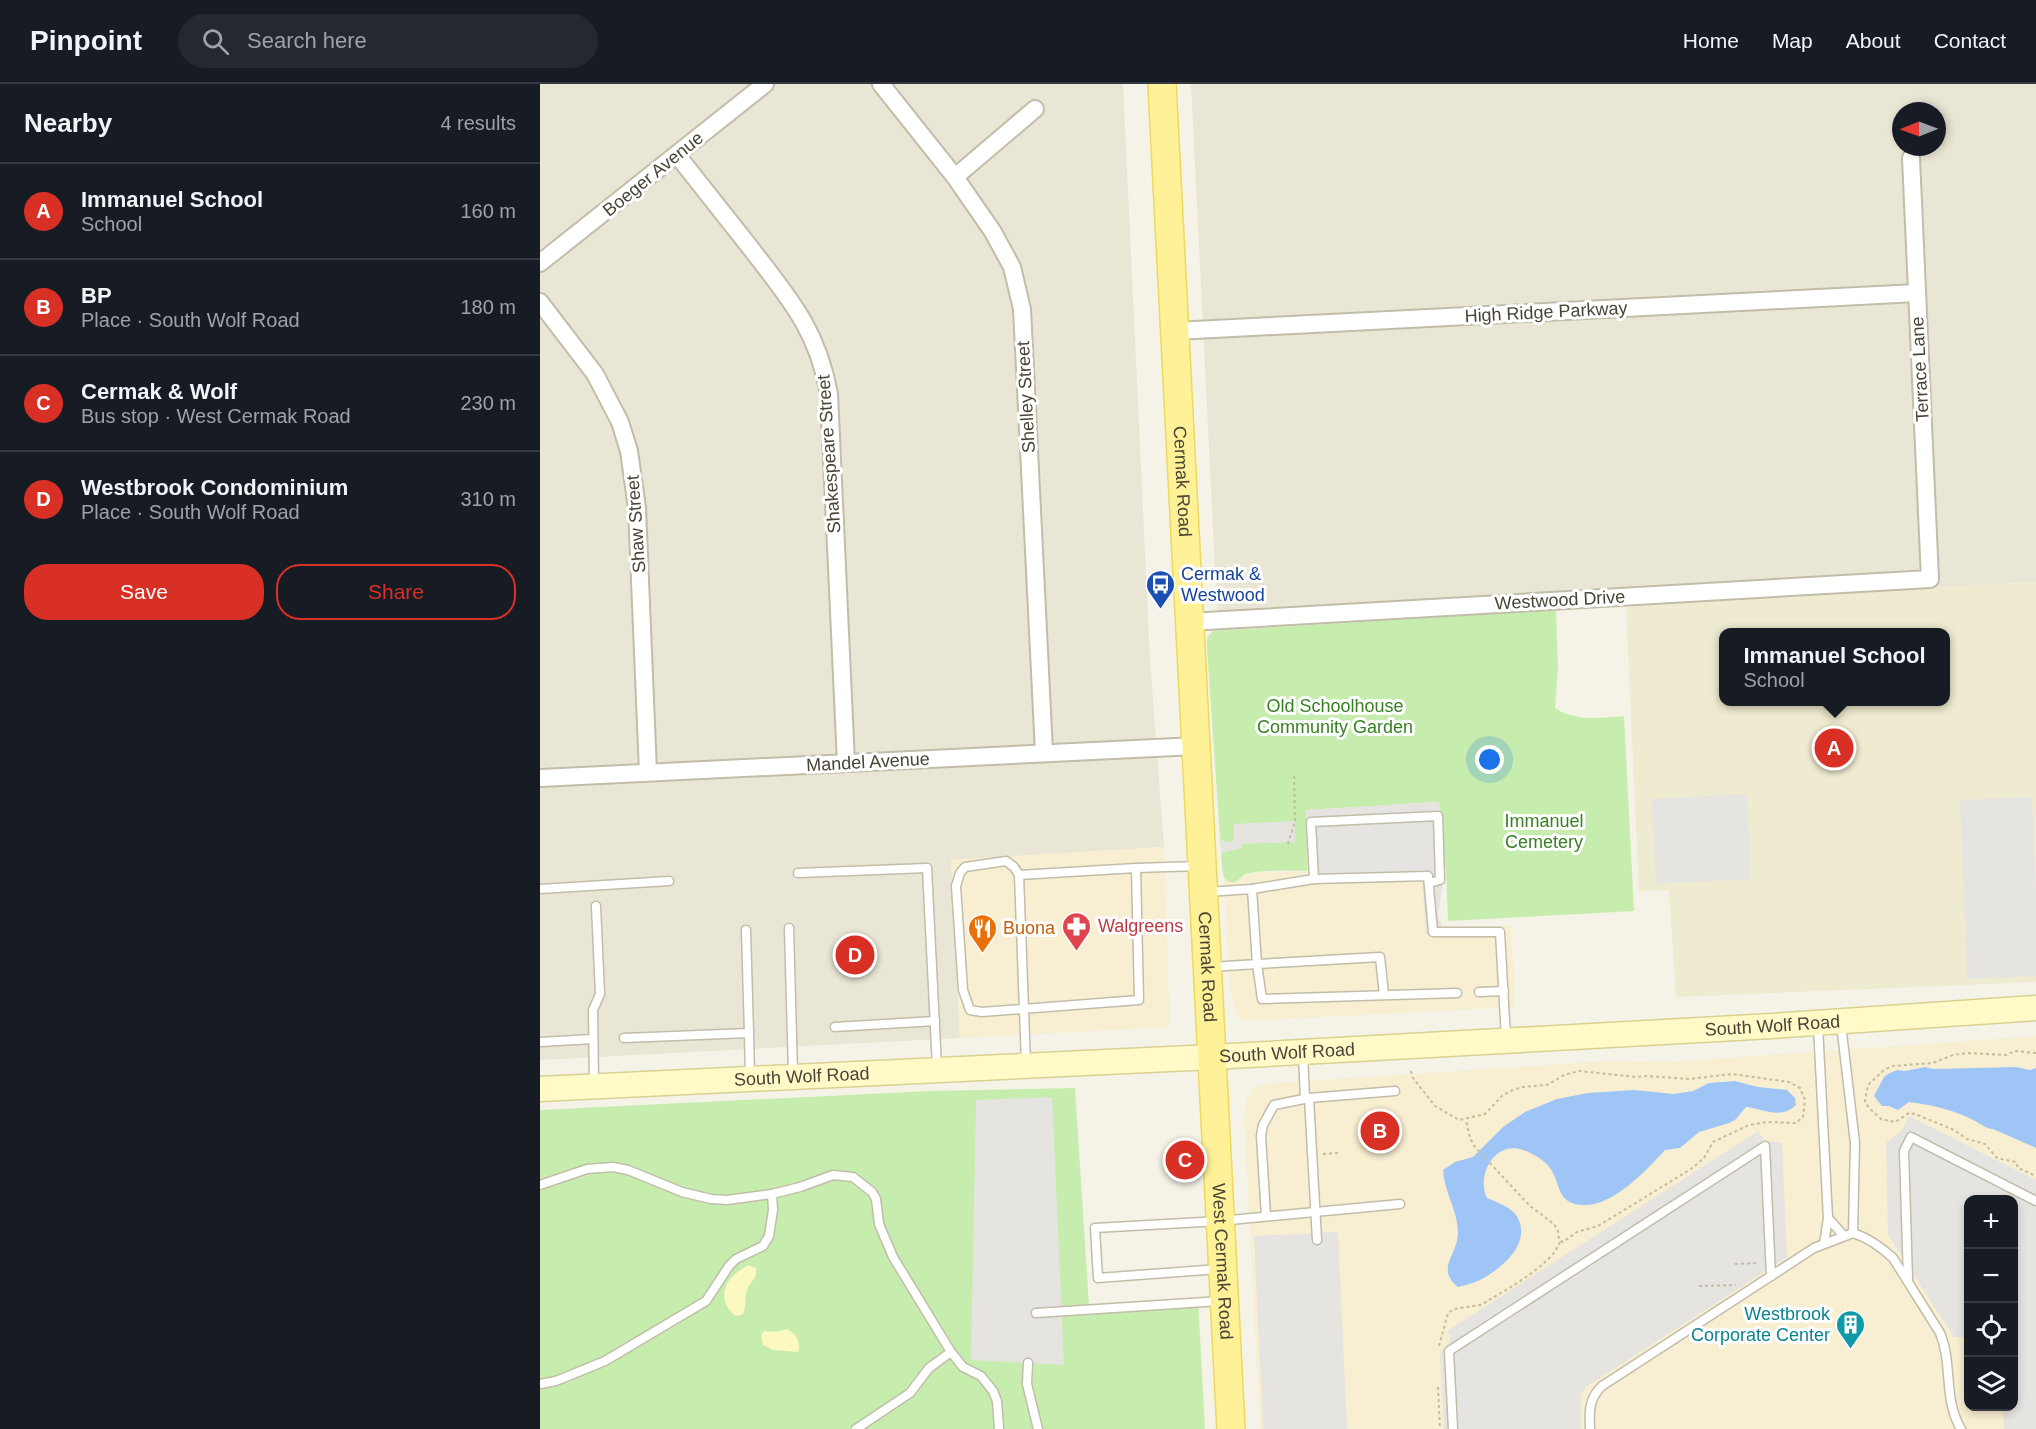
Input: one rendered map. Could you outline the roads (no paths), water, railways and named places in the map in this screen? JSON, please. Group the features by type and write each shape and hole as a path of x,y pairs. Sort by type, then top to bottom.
{"main road":[{"name":"Cermak Road","path":"1162,84 1212,1057"},
{"name":"South Wolf Road","path":"540,1089 1212,1057 2036,1008"},
{"name":"West Cermak Road","path":"1212,1057 1231,1429"}],"street":[{"name":"Boeger Avenue","path":"540,263 765,84"},
{"name":"Shelley Street","path":"882,84 955,177 993,232 1007,258 1019,290 1022,309 1044,752"},
{"path":"955,177 1035,109"},
{"name":"Shakespeare Street","path":"677,155 802,316 824,368 829,394 846,763"},
{"name":"Terrace Lane","path":"1911,158 1930,579"},
{"name":"High Ridge Parkway","path":"1175,331 1917,293"},
{"name":"Shaw Street","path":"540,302 595,374 620,422 629,451 637,508 648,772"},
{"name":"Westwood Drive","path":"1189,622 1930,579"},
{"name":"Mandel Avenue","path":"540,778 1196,746"}],"lane":[{"path":"1314,879 1311,822 1438,816 1440,880 1429,883"},
{"path":"1026,1066 1024,1009 1018,875 1014,867 1006,861 965,867 960,873 956,886 963,990 970,1010 982,1012 1024,1009 1139,1000 1136,868"},
{"path":"798,873 927,868 938,1070"},
{"path":"1018,875 1136,868 1252,889 1314,879 1428,876 1433,932 1500,932 1507,1041"},
{"path":"540,890 669,881"},
{"path":"1252,889 1257,964 1262,999 1457,993"},
{"path":"594,1086 593,1010 600,994 596,906"},
{"path":"789,928 794,1077"},
{"path":"746,930 750,1079"},
{"path":"1207,967 1380,957 1384,995"},
{"path":"1479,992 1504,991"},
{"path":"836,1027 935,1021"},
{"path":"1824,1244 1828,1218 1829,1022"},
{"path":"1829,1022 1854,1143 1849,1234"},
{"path":"624,1038 749,1033"},
{"path":"540,1042 593,1039"},
{"path":"1303,1052 1317,1240"},
{"path":"1266,1216 1261,1136 1263,1125 1274,1106 1307,1099 1395,1091"},
{"path":"1908,1282 1904,1151 1911,1137 2036,1201"},
{"path":"1453,1429 1449,1351 1765,1146 1771,1276"},
{"path":"540,1185 587,1169 613,1167 682,1192 711,1199 727,1200 772,1194 833,1175 853,1177 872,1192 876,1199 879,1224 893,1257 951,1352 963,1367 981,1376 993,1391 997,1401 999,1429"},
{"path":"540,1384 556,1381 606,1361 706,1301 736,1259 763,1246 772,1225 772,1194"},
{"path":"1223,1269 1098,1278 1095,1228 1220,1221 1400,1204"},
{"path":"1828,1218 1849,1234 1865,1237 1893,1258 1945,1344 1949,1392 1956,1421 1961,1429"},
{"path":"1590,1429 1591,1401 1602,1386 1771,1276 1824,1244 1849,1234"},
{"path":"1036,1313 1224,1301"},
{"path":"856,1429 910,1393 929,1368 951,1352"},
{"path":"1028,1363 1027,1384 1038,1429"}],"water":[{"path":"1925,1067 1934,1069 2016,1067 2030,1070 2036,1068 2036,1148 1986,1128 1952,1111 1909,1102 1898,1110 1882,1106 1874,1096 1888,1074 1897,1070 1905,1071"},
{"path":"1735,1081 1758,1087 1787,1090 1795,1098 1796,1105 1778,1113 1746,1107 1735,1120 1699,1132 1680,1148 1665,1150 1628,1186 1595,1204 1575,1204 1568,1201 1561,1192 1550,1168 1530,1153 1513,1148 1496,1155 1486,1170 1484,1189 1487,1198 1516,1214 1521,1228 1517,1247 1505,1263 1478,1281 1458,1287 1452,1280 1448,1274 1448,1268 1457,1243 1458,1227 1443,1170 1455,1162 1473,1157 1503,1127 1525,1112 1557,1099 1588,1093 1634,1090 1674,1094 1693,1091 1709,1083"}],"place":[{"name":"Cermak & Westwood","path":"1160,610"},
{"name":"Immanuel School","path":"1834,748"},
{"name":"Walgreens","path":"1077,952"},
{"name":"Buona","path":"982,954"},
{"name":"Westbrook Condominium","path":"855,955"},
{"name":"BP","path":"1380,1131"},
{"name":"Cermak & Wolf","path":"1185,1160"},
{"name":"Westbrook Corporate Center","path":"1851,1350"}],"park label":[{"name":"Old Schoolhouse Community Garden","path":"1335,716"},
{"name":"Immanuel Cemetery","path":"1544,831"}]}
